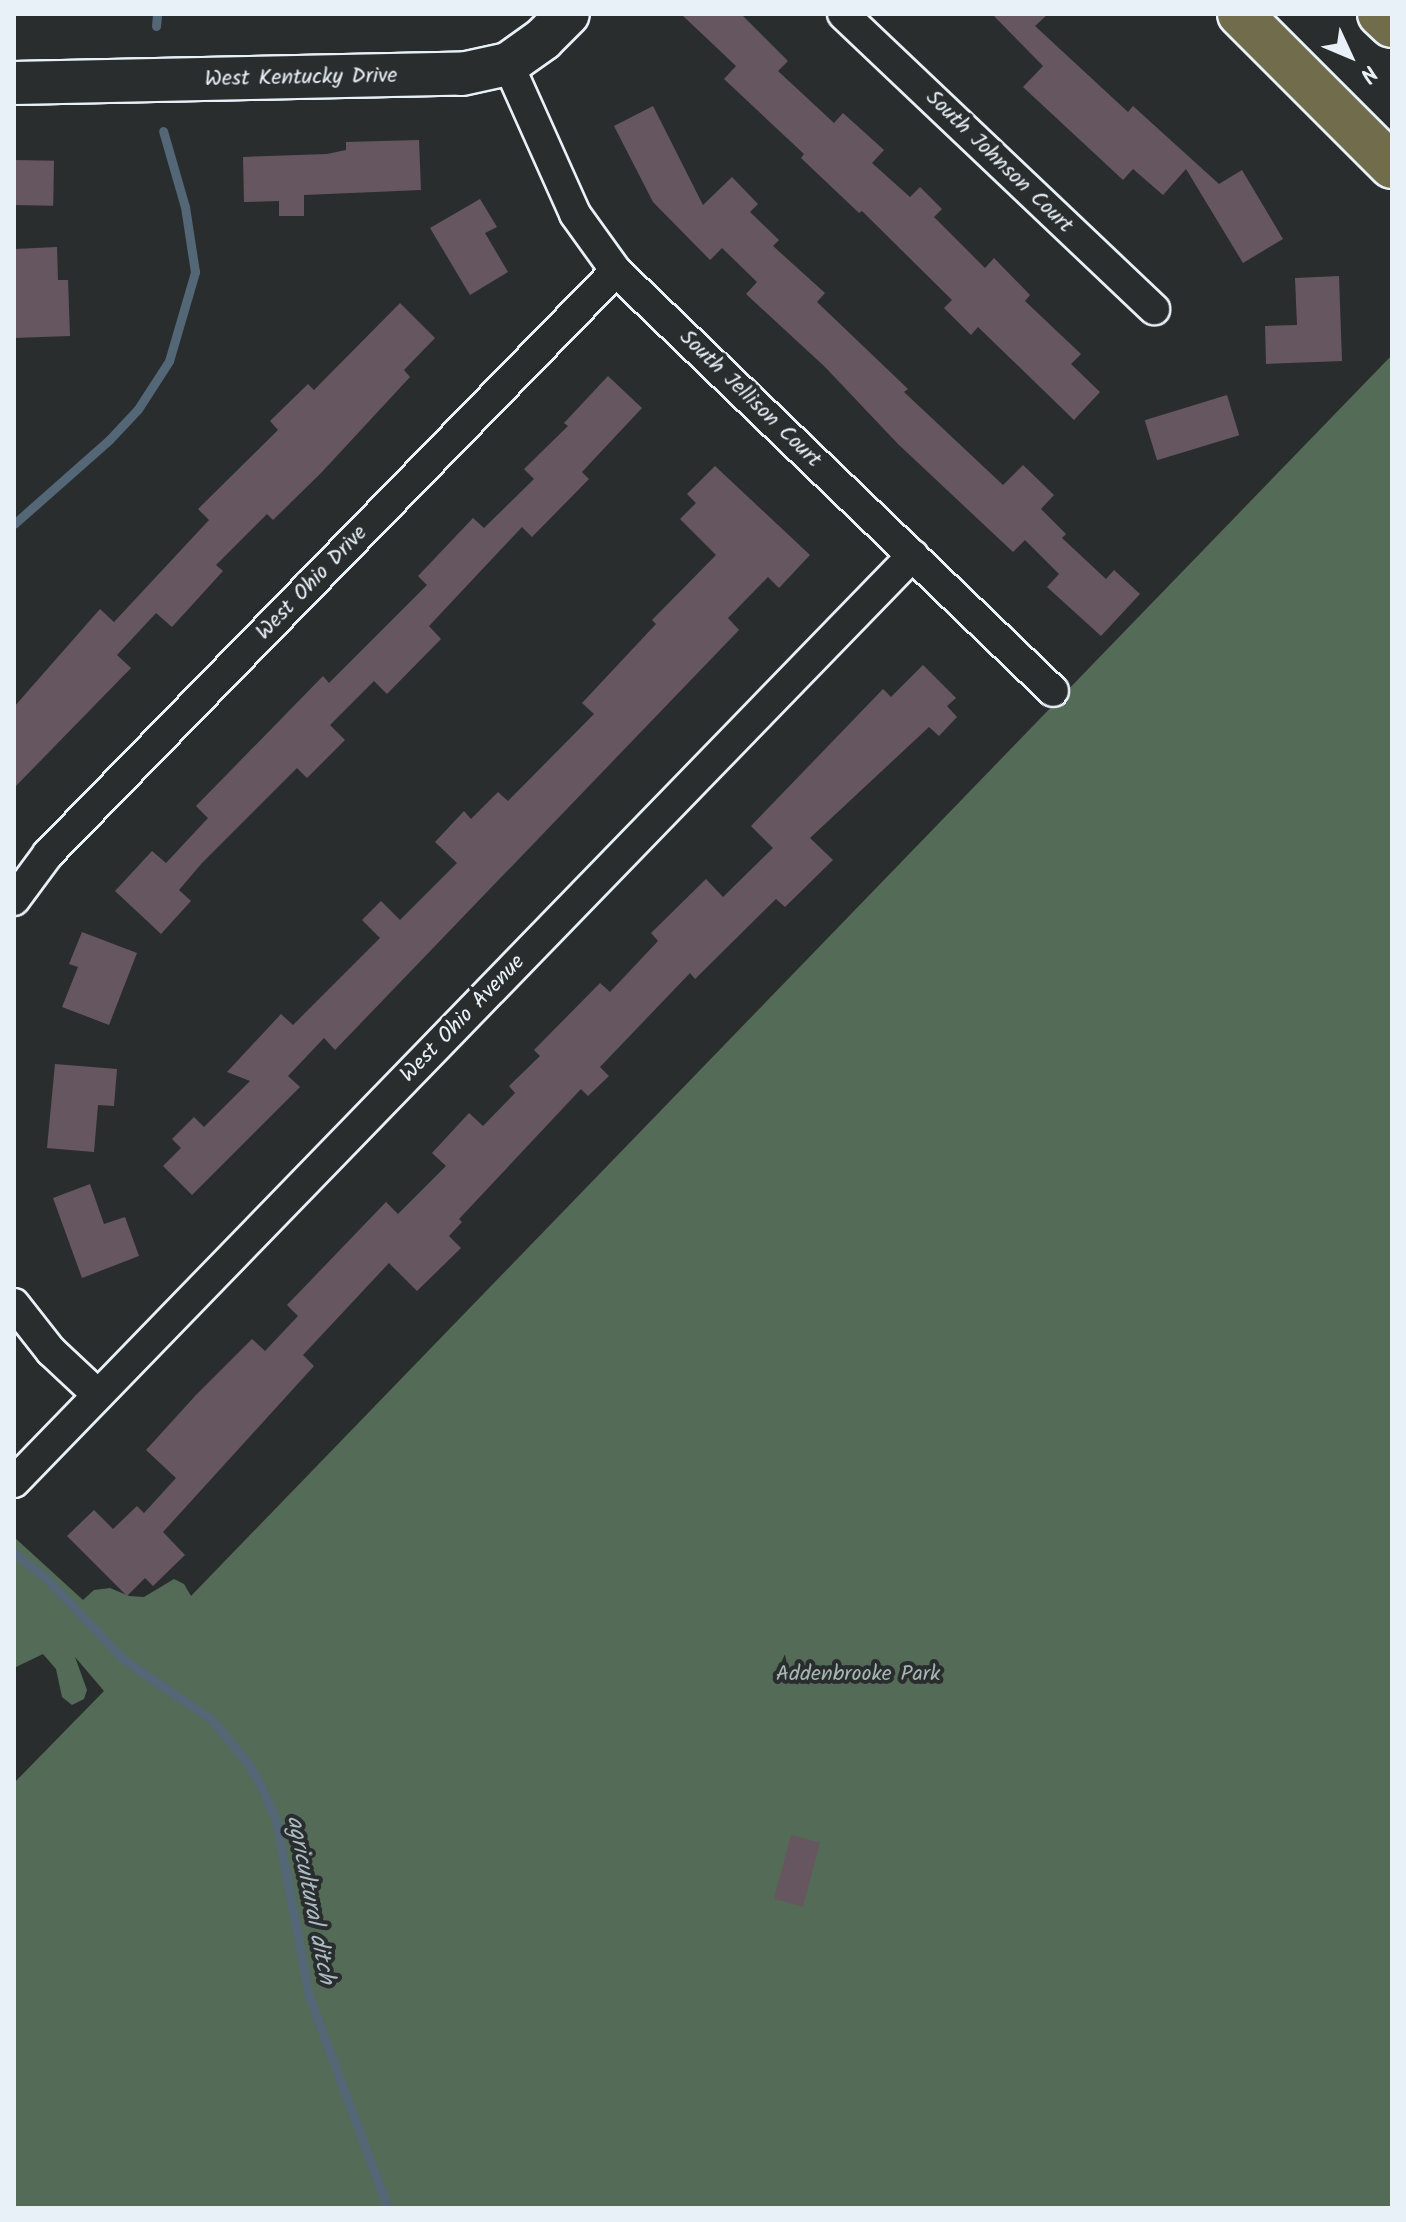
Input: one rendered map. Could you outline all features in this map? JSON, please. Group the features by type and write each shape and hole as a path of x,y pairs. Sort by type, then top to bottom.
{"main road":[{"path":"1240,14 1392,166"},
{"path":"1380,14 1392,25"}],"street":[{"name":"West Kentucky Drive","path":"14,83 438,75 508,64 543,39 568,14"},
{"name":"South Johnson Court","path":"843,14 1154,309"},
{"name":"South Jellison Court","path":"508,64 575,214 616,271 1053,691"},
{"name":"West Ohio Drive","path":"14,900 48,854 616,271"},
{"name":"West Ohio Avenue","path":"14,1482 913,555"},
{"path":"14,1304 51,1351 98,1395"}],"green space":[{"name":"Addenbrooke Park","path":"1392,355 1392,2208 14,2208 14,1783 104,1691 75,1657 87,1690 84,1699 72,1705 62,1697 56,1669 43,1654 14,1668 14,1537 83,1600 94,1590 110,1588 129,1596 144,1597 174,1579 184,1584 191,1596"}],"building":[{"path":"681,14 741,14 788,61 778,71 834,123 843,113 884,150 872,163 910,197 920,187 942,209 934,217 985,268 994,258 1030,295 1025,301 1081,354 1071,364 1100,392 1074,420 978,327 971,335 944,308 952,300 862,211 859,213 801,158 804,154 724,79 736,66"},
{"path":"992,14 1048,14 1035,26 1128,112 1133,106 1219,184 1242,170 1283,239 1243,263 1186,169 1163,195 1133,169 1123,180 1023,87 1043,66"},
{"path":"653,106 703,205 732,177 758,204 750,212 779,240 773,246 825,293 817,302 908,389 904,392 1003,485 1023,465 1054,495 1041,509 1066,534 1062,538 1106,579 1114,570 1140,594 1101,636 1047,587 1059,574 1025,540 1013,552 746,294 757,282 722,248 710,260 653,202 614,126"},
{"path":"419,140 421,190 304,195 304,216 279,216 279,201 244,202 243,157 327,154 346,150 346,142"},
{"path":"14,160 54,161 53,206 14,205"},
{"path":"480,199 497,227 485,233 508,272 470,295 430,228"},
{"path":"57,247 58,280 68,280 70,336 14,338 14,249"},
{"path":"1339,276 1342,361 1266,364 1265,326 1297,325 1295,278"},
{"path":"400,303 435,338 404,370 410,377 273,520 267,514 216,565 223,571 172,627 156,613 117,655 131,668 14,788 14,707 100,609 114,622 209,520 198,509 278,430 270,421 308,384 314,390"},
{"path":"608,376 642,408 582,472 589,479 532,537 522,527 429,626 441,639 387,694 374,681 330,725 345,740 307,778 297,768 202,863 179,890 191,901 161,934 115,891 152,851 166,863 208,818 196,806 323,676 329,683 427,585 418,576 473,518 484,528 534,479 524,469 568,426 564,423"},
{"path":"1227,395 1239,435 1157,460 1145,420"},
{"path":"715,466 810,555 779,588 768,577 728,618 739,630 335,1050 324,1038 288,1076 300,1087 192,1195 163,1166 181,1148 172,1139 194,1117 204,1127 250,1081 227,1072 281,1014 293,1025 380,938 362,920 381,901 400,920 457,863 435,842 464,811 471,819 498,792 508,801 594,714 582,703 656,624 652,620 716,555 680,519 696,503 687,494"},
{"path":"923,665 956,698 947,706 957,717 939,736 929,727 810,838 833,860 785,907 776,899 695,979 690,973 600,1067 609,1076 588,1096 581,1089 459,1219 462,1222 449,1236 461,1248 417,1291 389,1263 303,1355 314,1366 163,1532 185,1555 153,1586 145,1578 127,1596 67,1536 94,1510 113,1529 137,1506 144,1513 176,1478 146,1450 196,1395 252,1339 265,1351 298,1316 287,1305 386,1202 398,1214 446,1166 432,1153 469,1113 483,1126 515,1093 509,1086 540,1056 534,1050 600,983 610,992 658,941 651,933 706,879 723,897 773,848 751,826 883,689 891,697"},
{"path":"82,932 137,953 109,1025 62,1007 78,967 69,964"},
{"path":"55,1064 117,1069 114,1106 98,1105 94,1152 47,1148"},
{"path":"90,1184 104,1224 125,1217 139,1256 82,1278 53,1198"},
{"path":"791,1835 820,1843 803,1907 774,1899"}],"waterway":[{"name":"agricultural ditch","path":"156,26 157,14"},
{"name":"agricultural ditch","path":"14,524 109,440 138,409 169,361 195,272 185,207 163,131"},
{"name":"agricultural ditch","path":"14,1553 46,1578 124,1660 211,1719 247,1762 259,1782 276,1820 309,1996 388,2208"}]}
